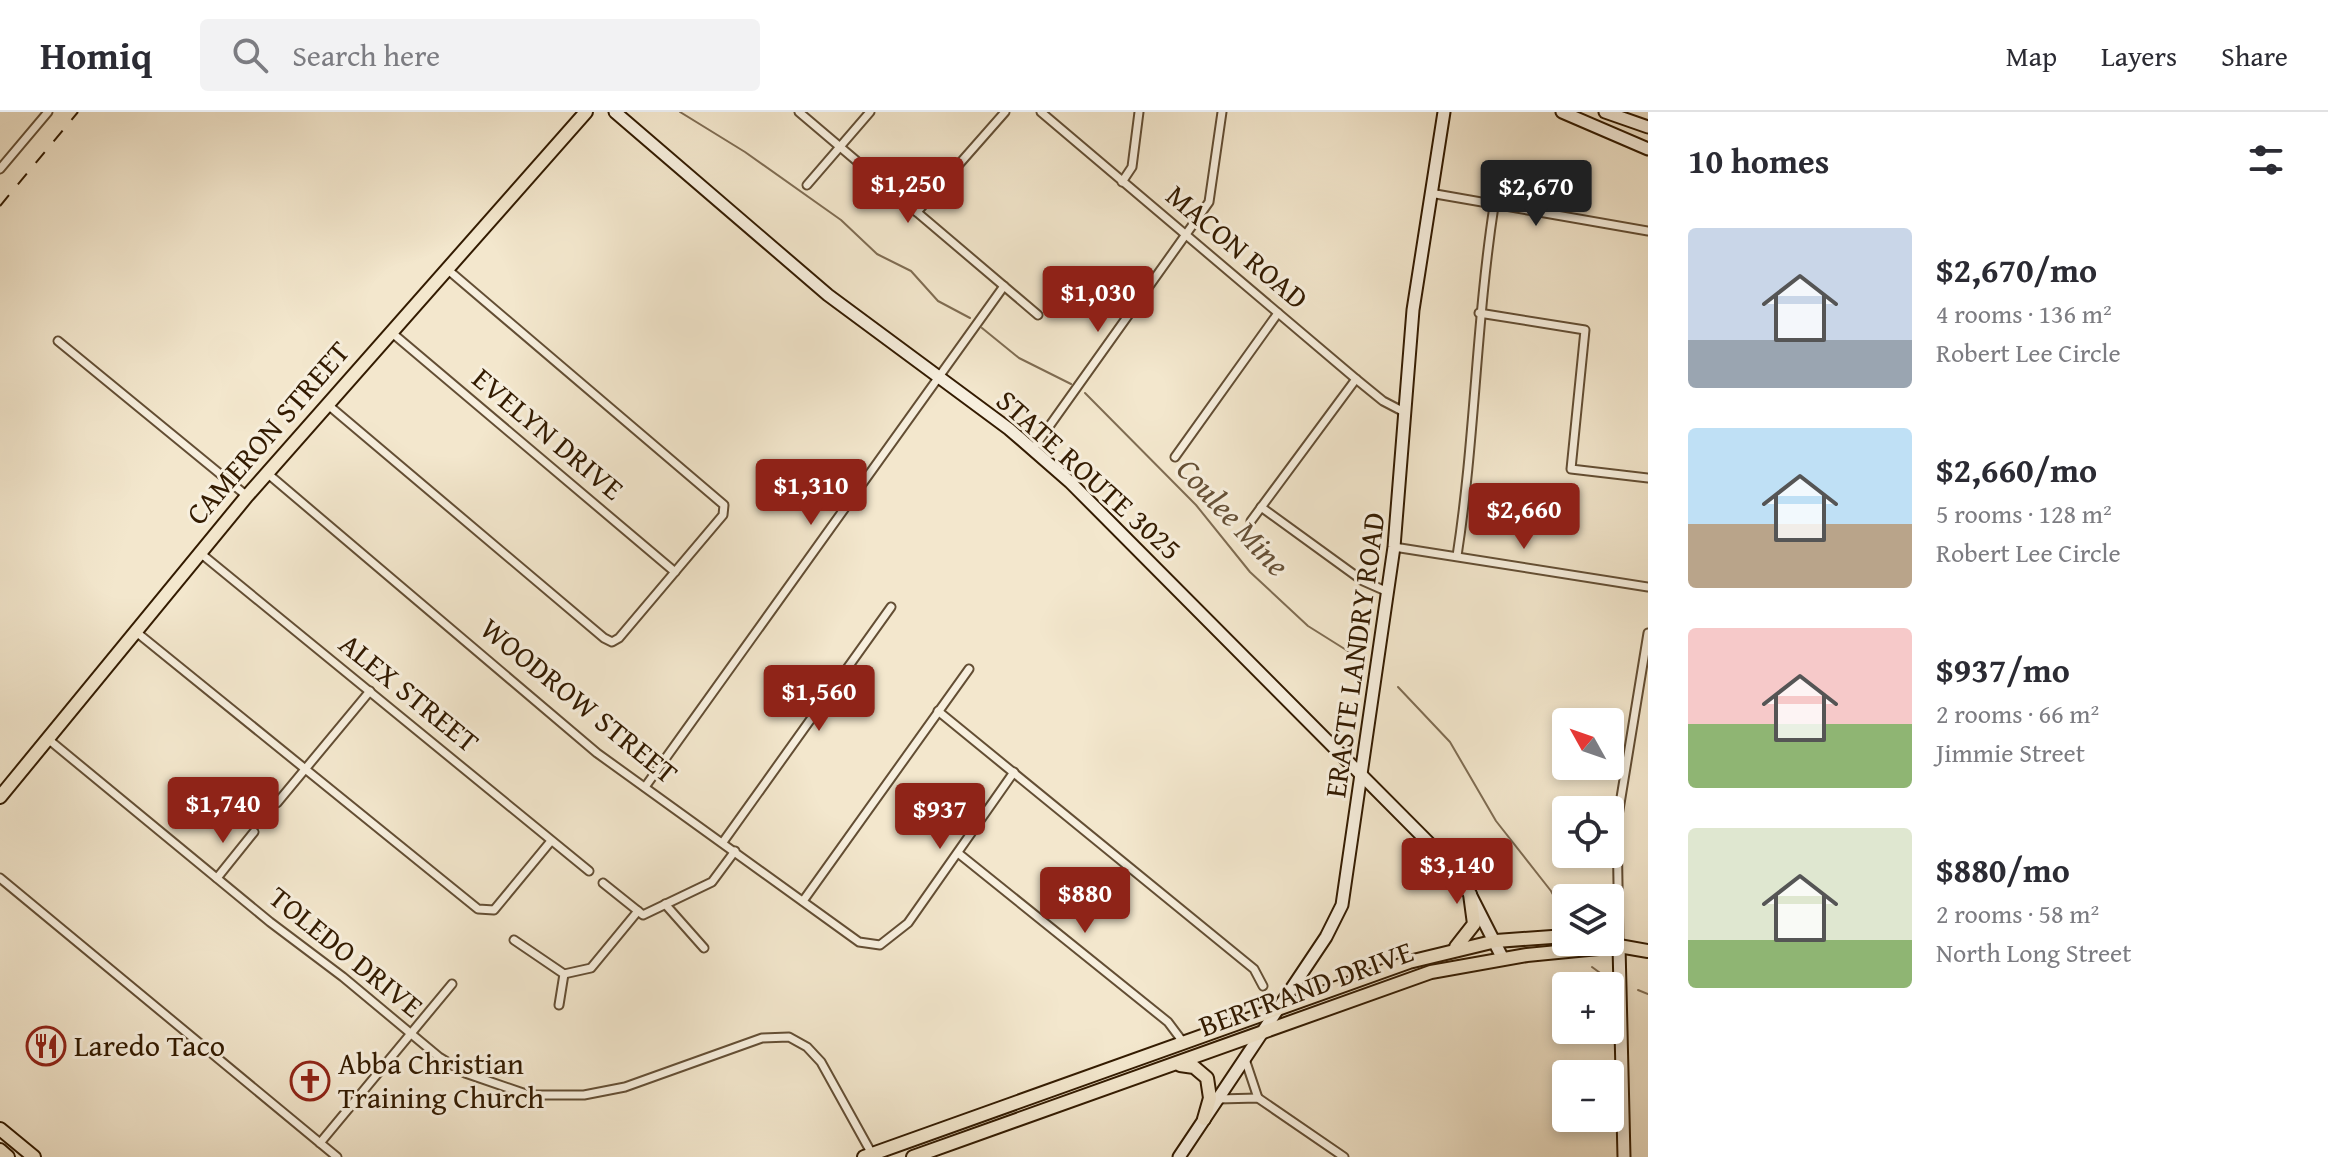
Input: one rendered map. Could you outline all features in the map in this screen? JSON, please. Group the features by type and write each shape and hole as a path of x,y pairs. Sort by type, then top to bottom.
{"main road":[{"name":"CAMERON STREET","path":"0,797 199,552 586,112"},
{"path":"1454,949 1470,934 1474,924 1470,894"},
{"name":"BERTRAND DRIVE","path":"868,1156 1278,1008 1454,949 1496,941 1552,937"},
{"name":"BERTRAND DRIVE","path":"1624,947 1648,951"},
{"name":"BERTRAND DRIVE","path":"913,1157 1431,972 1502,957 1552,952"},
{"path":"1172,1065 1194,1067 1207,1078 1210,1098 1204,1119"},
{"path":"0,1129 34,1157"},
{"path":"0,1150 8,1157"}],"street":[{"path":"0,169 48,112"},
{"name":"STATE ROUTE 3025","path":"615,112 828,295 1033,449 1102,512 1430,844 1470,894 1502,957"},
{"path":"799,112 1038,315"},
{"path":"807,185 870,112"},
{"path":"917,212 1005,112"},
{"name":"MACON ROAD","path":"1041,112 1356,379 1383,401 1406,413"},
{"path":"1122,182 1132,167 1139,112"},
{"path":"1033,449 1212,195 1222,112"},
{"name":"ERASTE LANDRY ROAD","path":"1179,1157 1326,937 1342,905 1394,547 1413,310 1444,112"},
{"path":"1562,112 1648,149"},
{"path":"1605,112 1648,127"},
{"path":"1430,193 1648,231"},
{"path":"1457,556 1468,479 1479,313 1494,206"},
{"path":"327,404 557,600 612,642 619,638 723,515 724,507 721,501 447,269"},
{"path":"645,787 1004,286"},
{"path":"1175,457 1278,313"},
{"path":"1479,313 1585,330 1571,469 1648,478"},
{"name":"EVELYN DRIVE","path":"391,332 675,572"},
{"path":"58,341 247,496"},
{"path":"1251,521 1356,379"},
{"name":"WOODROW STREET","path":"267,473 588,745 859,942 875,946 890,941 908,923 958,853"},
{"path":"1261,507 1363,581 1388,592"},
{"path":"1394,547 1648,587"},
{"name":"ALEX STREET","path":"199,552 589,871"},
{"path":"723,842 891,607"},
{"path":"135,631 484,912 494,910 551,841"},
{"path":"1618,884 1617,822 1648,633"},
{"path":"803,901 969,669"},
{"path":"277,803 370,691"},
{"path":"938,711 1254,969 1263,986"},
{"name":"TOLEDO DRIVE","path":"48,739 450,1065 509,1091 549,1097 613,1090 752,1041 772,1036 789,1037 807,1047 821,1062 868,1156"},
{"path":"1014,772 958,853 1168,1022 1183,1042"},
{"path":"217,878 254,832"},
{"path":"603,883 643,915 712,882 735,851"},
{"path":"0,878 337,1157"},
{"path":"665,904 704,948"},
{"path":"514,940 564,974 591,968 638,911"},
{"path":"1619,956 1624,1157"},
{"path":"559,1005 564,974"},
{"path":"320,1143 452,984"},
{"path":"1245,1058 1258,1098"},
{"path":"1218,1099 1258,1098 1344,1157"},
{"path":"989,1113 992,1128"}],"waterway":[{"name":"Coulee Mine","path":"680,112 745,152 841,220 877,254 911,271 938,301 970,318"},
{"name":"Coulee Mine","path":"982,328 1019,358 1071,384"},
{"name":"Coulee Mine","path":"1085,393 1196,505 1250,572 1308,626 1359,658"},
{"name":"Coulee Mine","path":"1398,687 1450,742 1496,821 1552,893"},
{"name":"Coulee Mine","path":"1592,967 1599,972"},
{"name":"Coulee Mine","path":"1638,990 1648,994"}],"railway":[{"path":"0,206 78,112"}],"place":[{"name":"Laredo Taco","path":"46,1046"},
{"name":"Abba Christian Training Church","path":"310,1081"}]}
